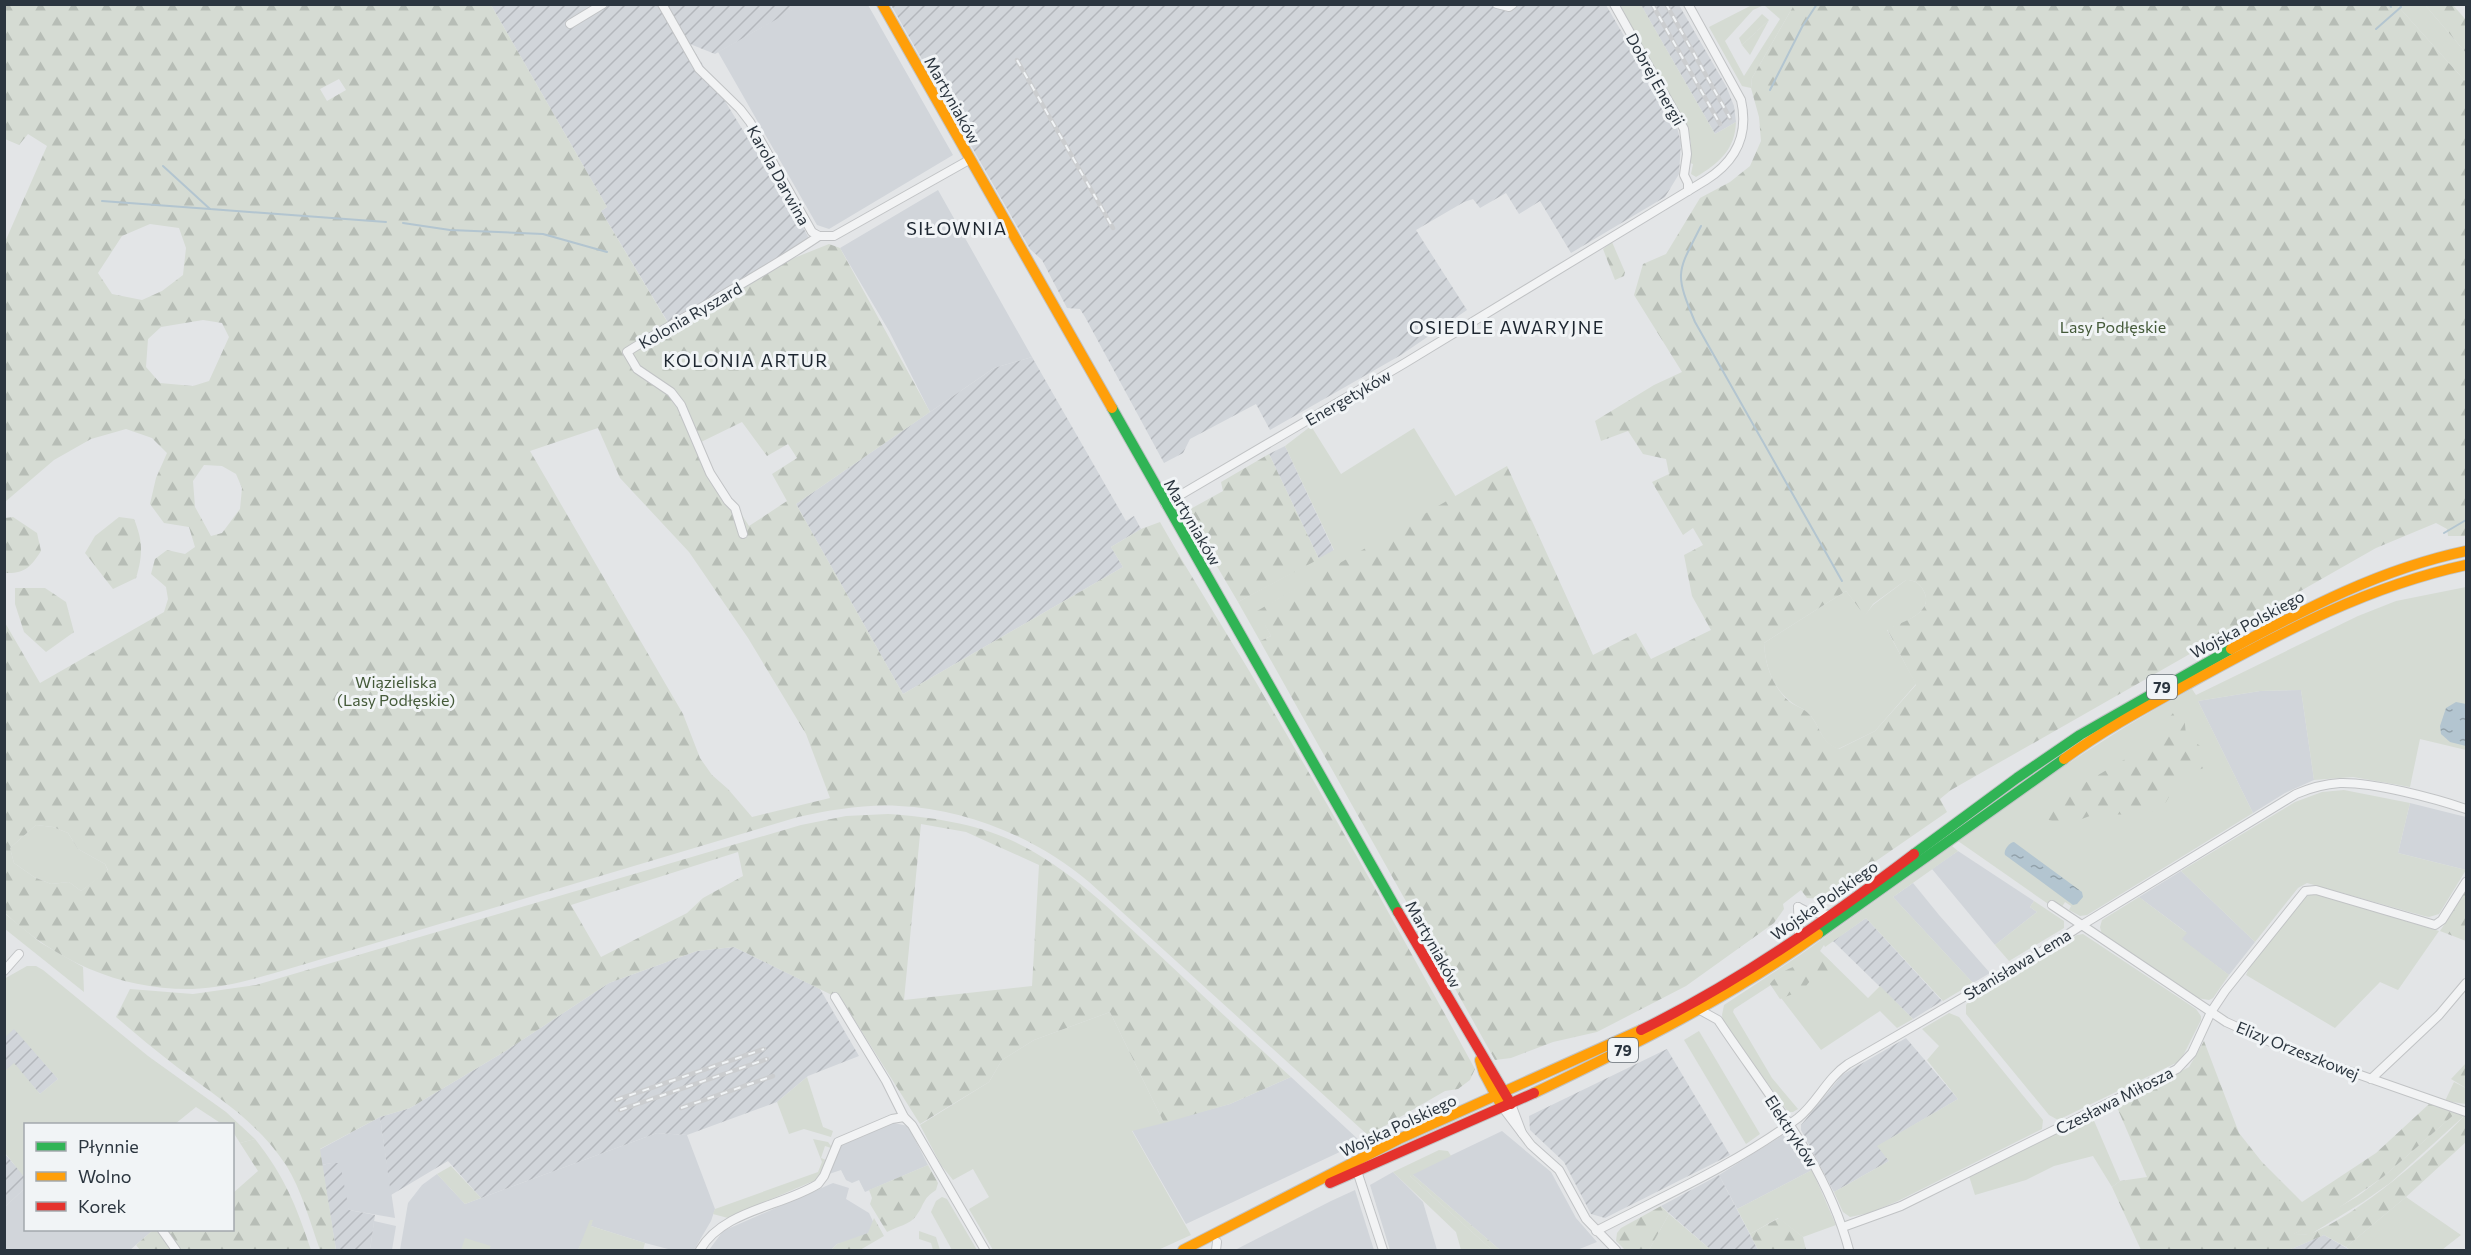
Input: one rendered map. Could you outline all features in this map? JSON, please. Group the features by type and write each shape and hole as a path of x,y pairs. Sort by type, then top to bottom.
{"main road":[{"name":"Martyniaków","path":"882,4 1507,1106"},
{"name":"Wojska Polskiego","path":"1183,1251 1399,1139 1664,1019 1741,975 1799,937 2057,751 2125,708 2280,622 2348,588 2408,565 2466,551"},
{"name":"Wojska Polskiego","path":"1200,1251 1217,1246 1328,1184 1507,1106 1700,1010 1798,949 2049,768 2131,715 2326,610 2405,580 2466,565"},
{"path":"1481,1102 1492,1078 1521,1084"}],"street":[{"path":"570,24 603,4"},
{"name":"Karola Darwina","path":"662,4 699,69 740,109 750,122 812,232 819,236 834,236 969,160"},
{"path":"1497,4 1509,7 1513,4"},
{"name":"Dobrej Energii","path":"1614,4 1684,129 1687,153 1684,175 1688,183 1688,191"},
{"path":"1688,4 1738,95 1744,112 1744,124 1740,142 1727,165 1688,191"},
{"name":"Energetyków","path":"1165,504 1397,369 1688,191"},
{"name":"Kolonia Ryszard","path":"743,534 735,508 710,473 681,405 658,381 637,369 627,352 755,278 819,236"},
{"name":"Stanisława Lema","path":"1596,1231 1725,1165 1789,1124 1808,1109 1832,1077 1848,1064 2033,957 2287,799 2314,787 2356,784 2428,798 2466,809"},
{"name":"Czesława Miłosza","path":"1843,1227 1901,1206 2171,1073 2184,1064 2220,999 2307,890 2316,890 2435,925 2442,920 2466,882"},
{"name":"Elizy Orzeszkowej","path":"2052,905 2211,1012 2286,1049 2371,1079 2393,1084 2466,1112"},
{"path":"1799,937 1798,907 1806,911 1829,915"},
{"path":"4,971 19,954"},
{"path":"2371,1079 2439,1015 2466,982"},
{"path":"835,997 886,1081 904,1118 912,1125 985,1251"},
{"path":"1717,1000 1718,1020"},
{"name":"Elektryków","path":"1700,1010 1718,1020 1816,1166 1843,1227 1850,1251"},
{"path":"1507,1106 1531,1145 1559,1170 1580,1211 1616,1251"},
{"path":"700,1251 707,1239 723,1225 818,1184 824,1176 838,1142 892,1119 904,1118"},
{"path":"1357,1171 1383,1251"},
{"path":"163,1231 176,1251"}],"shaded area":[{"path":"491,5 790,5 793,10 715,54 690,44 763,163 770,168 810,240 669,324 601,211 607,207"},
{"path":"790,5 868,5 953,155 829,229 817,225 718,52 792,10"},
{"path":"891,5 1606,5 1677,127 1681,143 1679,174 1665,197 1571,253 1540,201 1519,214 1506,193 1480,208 1473,199 1464,202 1416,230 1467,310 1401,355 1270,430 1256,404 1190,439 1183,453 1164,463 1085,317 1080,309 1067,308 1042,260 1030,249"},
{"path":"1641,5 1679,5 1726,86 1734,106 1736,122 1715,134"},
{"path":"938,190 1032,357 994,368 930,412 889,331 840,248"},
{"path":"1032,357 1126,521 1134,516 1141,529 1111,547 1123,567 903,694 796,504 994,368"},
{"path":"1285,446 1334,551 1319,559 1269,454"},
{"path":"2301,690 2314,780 2285,793 2253,813 2198,701 2260,691"},
{"path":"2410,803 2466,817 2466,870 2398,853"},
{"path":"1958,851 2034,901 2030,907 2037,912 1995,945 1932,869"},
{"path":"2181,871 2255,942 2229,975 2181,939 2186,932 2139,897"},
{"path":"1913,883 1990,973 1973,983 1893,897"},
{"path":"1866,918 1942,1001 1913,1019 1833,941"},
{"path":"734,947 820,989 859,1056 808,1076 777,1102 687,1135 657,1133 481,1198 448,1161 391,1195 380,1117 410,1108 504,1052 609,983 697,951"},
{"path":"14,1028 58,1079 40,1094 14,1064 5,1071 4,1037"},
{"path":"1906,1038 1958,1099 1878,1146 1889,1161 1834,1192 1801,1130 1801,1125 1842,1075"},
{"path":"1667,1049 1730,1155 1605,1218 1591,1214 1564,1162 1530,1130 1529,1116"},
{"path":"1291,1077 1361,1142 1186,1224 1132,1130 1230,1104"},
{"path":"380,1117 395,1218 349,1210 331,1163 322,1165 319,1150"},
{"path":"894,1123 908,1126 928,1165 865,1192 859,1180 852,1183 846,1180 841,1170 829,1174 840,1145"},
{"path":"1502,1131 1551,1172 1576,1218 1597,1242 1577,1250 1500,1250 1412,1174"},
{"path":"657,1133 687,1135 715,1209 711,1221 694,1250 672,1250 645,1243 591,1226 592,1220 578,1250 400,1250 408,1203 422,1185 437,1174 465,1204"},
{"path":"1785,1134 1792,1136 1812,1170 1737,1209 1719,1175"},
{"path":"4,1153 24,1176 24,1189 5,1207"},
{"path":"340,1163 349,1210 375,1215 370,1250 336,1250 322,1165"},
{"path":"1393,1172 1423,1202 1437,1250 1390,1250 1370,1185"},
{"path":"1719,1175 1758,1250 1711,1250 1661,1206"},
{"path":"833,1183 849,1188 846,1199 869,1213 879,1234 837,1244 831,1250 709,1250 723,1231"},
{"path":"24,1189 24,1231 152,1231 130,1250 5,1250 5,1207"},
{"path":"1355,1190 1374,1250 1235,1250 1331,1201"},
{"path":"374,1221 396,1226 392,1250 370,1250"},
{"path":"2324,1235 2350,1250 2289,1250"}],"green space":[{"name":"Wiązieliska (Lasy Podłęskie)","path":"5,5 491,5 607,207 601,211 668,323 754,274 829,244 840,248 930,412 796,504 903,694 1123,567 1111,547 1141,529 1160,522 1296,750 1421,971 1475,1069 1470,1080 1458,1089 1445,1091 1376,1131 1371,1138 1069,866 1024,839 1000,829 950,813 925,808 861,807 798,817 269,975 218,987 165,988 115,978 68,958 46,945 5,913 4,621 40,683 164,612 168,599 166,587 151,574 155,559 167,550 185,554 195,547 189,527 164,523 150,504 156,478 167,453 152,438 126,429 91,439 54,460 5,502 5,242 47,146 28,134 19,145 5,139","holes":["339,79 346,90 327,101 320,89","150,224 179,228 186,248 183,275 162,291 142,300 112,294 98,273 122,236","203,320 222,323 229,337 209,381 193,386 160,383 146,367 148,339 161,327","742,422 767,456 788,444 797,458 772,474 787,501 749,526 712,469 699,443","598,428 620,478 689,552 748,638 806,734 830,798 752,817 728,789 712,775 700,758 683,714 530,451","204,465 222,466 236,474 242,488 240,509 222,533 211,536 195,507 193,481","36,825 53,827 68,833 78,849 105,864 108,870 81,891 69,882 51,884 34,877 14,863 10,848"]},
{"path":"1621,5 1641,5 1715,134 1736,122 1733,140 1724,155 1696,177 1691,174 1693,164 1690,163 1691,143 1687,127 1620,9"},
{"path":"1752,5 1764,5 1794,5 1752,78 1751,88 1742,86 1709,27","holes":["1764,5 1780,19 1744,76 1725,41 1753,10"]},
{"name":"Lasy Podłęskie","path":"1794,5 2397,5 2466,82 2466,536 2448,536 2447,529 2436,523 2376,548 1951,790 1940,799 1947,812 1821,899 1807,898 1801,890 1783,904 1784,909 1774,923 1686,986 1597,1032 1553,1042 1511,1058 1495,1060 1260,641 1271,636 1257,611 1507,466 1593,655 1636,633 1651,659 1711,630 1692,596 1684,555 1703,545 1693,528 1683,535 1652,482 1669,474 1666,459 1643,454 1628,431 1601,441 1595,421 1654,385 1682,372 1634,295 1643,264 1666,254 1700,198 1730,182 1750,166 1761,141 1759,117 1751,88 1752,78","holes":["1906,580 1913,581 1922,588 1926,596 1926,604 1916,615 1887,629 1916,685 1875,731 1839,749 1824,738 1807,712 1790,702 1778,689 1768,667 1764,643 1846,591 1865,616 1873,604"]},
{"path":"2397,5 2425,5 2466,53 2466,82"},
{"path":"2425,5 2453,5 2466,20 2466,53"},
{"path":"1762,14 1769,20 1742,45 1739,38"},
{"path":"1769,20 1750,55 1742,45"},
{"path":"1612,242 1625,272 1624,276 1615,280 1603,249"},
{"path":"1311,426 1341,474 1414,428 1456,497 1258,611 1271,636 1260,641 1238,602 1334,550 1285,446"},
{"path":"1269,454 1319,559 1238,602 1185,512 1223,491 1221,482"},
{"path":"13,517 37,533 41,551 34,561 22,571 5,573 5,518"},
{"path":"119,517 134,519 139,534 141,555 136,578 113,589 85,553 95,536"},
{"path":"1906,580 1911,580 1920,586 1926,596 1926,604 1909,620 1887,630 1916,684 1875,731 1838,749 1827,742 1807,712 1792,703 1778,689 1768,667 1764,643 1846,591 1865,615 1873,605"},
{"path":"2466,587 2466,750 2420,739 2410,787 2353,777 2314,780 2301,690 2260,691 2198,701 2253,813 2087,915 2080,916 2069,910 2071,906 2065,902 2060,910 2054,908 1958,841 2101,742 2192,689 2196,695 2358,616 2396,601"},
{"path":"15,588 45,588 66,602 74,632 46,652 24,632 15,604"},
{"path":"2186,704 2184,714 2186,735 2204,749 2210,766 2182,775 2166,802 2147,815 2095,814 2066,825 2042,818 2071,791 2127,758 2150,740 2179,706"},
{"path":"2344,790 2410,803 2398,853 2466,870 2439,914 2424,916 2307,883 2298,888 2255,942 2181,871 2295,802 2322,792"},
{"path":"888,814 952,822 998,835 1033,851 1070,876 1105,904 1291,1077 1230,1104 1164,1123 1110,1012 1034,1040 1002,1060 989,1082 920,1124 842,1000 734,947 697,951 609,983 504,1052 410,1108 380,1117 320,1149 336,1250 320,1250 292,1175 262,1135 236,1111 169,1061 116,1017 130,989 193,994 256,985 801,825 846,816","holes":["921,824 966,832 1039,865 1032,986 904,1000","738,852 743,876 703,898 687,913 601,957 571,905"]},
{"path":"36,825 53,827 68,833 78,849 105,864 108,871 81,891 69,882 51,884 34,877 14,863 10,848"},
{"path":"1952,846 1958,851 1893,897 1973,983 1943,1001 1866,918 1825,947 1824,945 1820,951 1868,998 1880,986 1913,1019 1897,1028 1880,1011 1821,1050 1771,985 1734,1009 1733,1012 1772,1078 1798,1109 1788,1112 1723,1021 1724,1005 1800,955"},
{"path":"2466,890 2466,941 2440,931"},
{"path":"2316,894 2439,931 2398,990 2380,982 2335,1028 2246,975 2252,962 2305,896"},
{"path":"2139,897 2187,933 2182,939 2229,975 2213,998 2209,1000 2197,998 2102,935 2100,927 2102,920"},
{"path":"2034,901 2064,921 2064,928 2009,961 1995,945 2037,912 2030,907"},
{"path":"4,913 41,943 83,967 84,992 5,929"},
{"path":"2083,934 2196,1009 2201,1020 2178,1062 2058,1120 2049,1115 1966,1014 1966,1005 2077,935"},
{"path":"1826,957 1833,964 1833,969 1813,977 1803,990 1780,999 1770,984 1776,978 1796,966"},
{"path":"27,966 36,966 43,970 148,1056 226,1112 255,1139 240,1143 234,1134 234,1123 220,1123 196,1107 176,1123 24,1123 24,1177 5,1153 5,1071 14,1063 40,1094 58,1079 14,1029 5,1037 4,979"},
{"path":"1110,1012 1164,1123 1132,1131 1191,1235 1158,1250 993,1250 969,1209 989,1197 973,1169 953,1180 941,1165 920,1125 989,1082 1002,1060 1034,1040"},
{"path":"1949,1013 1959,1017 2043,1120 2042,1129 1898,1201 1869,1213 1850,1217 1843,1212 1834,1192 1889,1161 1877,1146 1958,1099 1927,1060 1939,1046 1922,1029"},
{"path":"1699,1031 1760,1134 1746,1144 1684,1040"},
{"path":"2204,1041 2239,1133 2262,1162 2302,1202 2376,1153 2429,1104 2457,1112 2383,1177 2330,1214 2294,1234 2312,1233 2372,1198 2414,1164 2465,1115 2466,1142 2406,1197 2346,1247 2324,1235 2289,1250 2141,1250 2112,1187 2120,1181 2147,1177 2116,1105 2189,1067"},
{"path":"2466,1063 2466,1088 2451,1079"},
{"path":"807,1077 823,1127 833,1131 831,1137 804,1129 789,1134 777,1102"},
{"path":"2454,1082 2466,1088 2466,1104 2445,1101"},
{"path":"2457,1112 2465,1115 2390,1183 2311,1234 2292,1235 2358,1196"},
{"path":"2092,1116 2120,1181 2112,1187 2093,1156 2054,1166 2026,1180 1975,1195 1969,1176"},
{"path":"255,1139 274,1166 289,1192 311,1250 140,1250 136,1245 152,1231 234,1231 234,1192 258,1171 240,1143"},
{"path":"813,1139 828,1142 831,1146 831,1148 825,1146 821,1158 826,1160 821,1175 814,1183 811,1182 736,1214 735,1217 728,1218 713,1214 715,1209 818,1172 822,1162"},
{"path":"1439,1150 1448,1151 1451,1156 1410,1176 1492,1250 1461,1250 1456,1232 1393,1172"},
{"path":"928,1165 938,1183 936,1190 926,1199 914,1219 887,1232 870,1204 872,1198 869,1190"},
{"path":"451,1166 481,1198 465,1204 437,1174"},
{"path":"1812,1170 1836,1225 1803,1237 1778,1218 1750,1234 1737,1209"},
{"path":"1412,1174 1500,1250 1492,1250 1410,1176"},
{"path":"942,1197 947,1199 977,1250 952,1250 931,1212 936,1201"},
{"path":"2406,1197 2461,1235 2443,1249 2447,1250 2350,1250 2346,1247"},
{"path":"1661,1206 1669,1214 1649,1250 1625,1250 1616,1241 1617,1233 1621,1228"},
{"path":"1669,1214 1711,1250 1649,1250"},
{"path":"874,1218 884,1236 860,1250 831,1250 837,1244 868,1233"},
{"path":"1779,1218 1803,1237 1806,1250 1758,1250 1750,1234"},
{"path":"590,1220 593,1220 591,1226 645,1243 643,1250 578,1250"},
{"path":"919,1231 936,1237 940,1250 933,1250 931,1243 919,1239"},
{"path":"465,1238 491,1246 489,1250 461,1250"}],"water":[{"path":"2456,702 2466,704 2466,746 2450,742 2441,734 2440,726 2446,708"},
{"path":"2014,842 2082,892 2083,897 2077,904 2073,905 2005,855 2007,847"}],"waterway":[{"path":"1770,90 1802,27 1817,4"},
{"path":"2376,29 2401,7 2400,4"},
{"path":"163,166 210,209 386,222"},
{"path":"102,201 210,209"},
{"path":"403,223 450,230 543,234 607,252"},
{"path":"1701,226 1687,254 1681,273 1681,282 1688,305 1695,322 1842,581"},
{"path":"2444,533 2466,520"}],"railway":[{"path":"1652,4 1720,124"},
{"path":"1666,4 1730,118"},
{"path":"1017,60 1113,228"},
{"path":"616,1100 764,1049"},
{"path":"620,1110 767,1059"},
{"path":"681,1108 773,1076"}],"traffic: fast":[{"path":"1112,408 1398,912"},
{"path":"1914,854 2080,735 2231,649"},
{"path":"1818,934 2064,759"}],"traffic: slow":[{"path":"882,4 1112,408"},
{"path":"2231,649 2345,591 2404,568 2466,551"},
{"path":"2064,759 2146,707 2295,627 2395,585 2466,565"},
{"path":"1534,1093 1715,1000 1818,934"},
{"path":"1183,1250 1399,1139 1641,1030"},
{"path":"1480,1060 1484,1073 1500,1103"}],"traffic: jam":[{"path":"1641,1030 1748,971 1848,903 1914,854"},
{"path":"1398,912 1511,1104"},
{"path":"1330,1183 1534,1093"}],"district":[{"name":"SIŁOWNIA","path":"957,228"},
{"name":"OSIEDLE AWARYJNE","path":"1507,327"},
{"name":"KOLONIA ARTUR","path":"746,360"}]}
